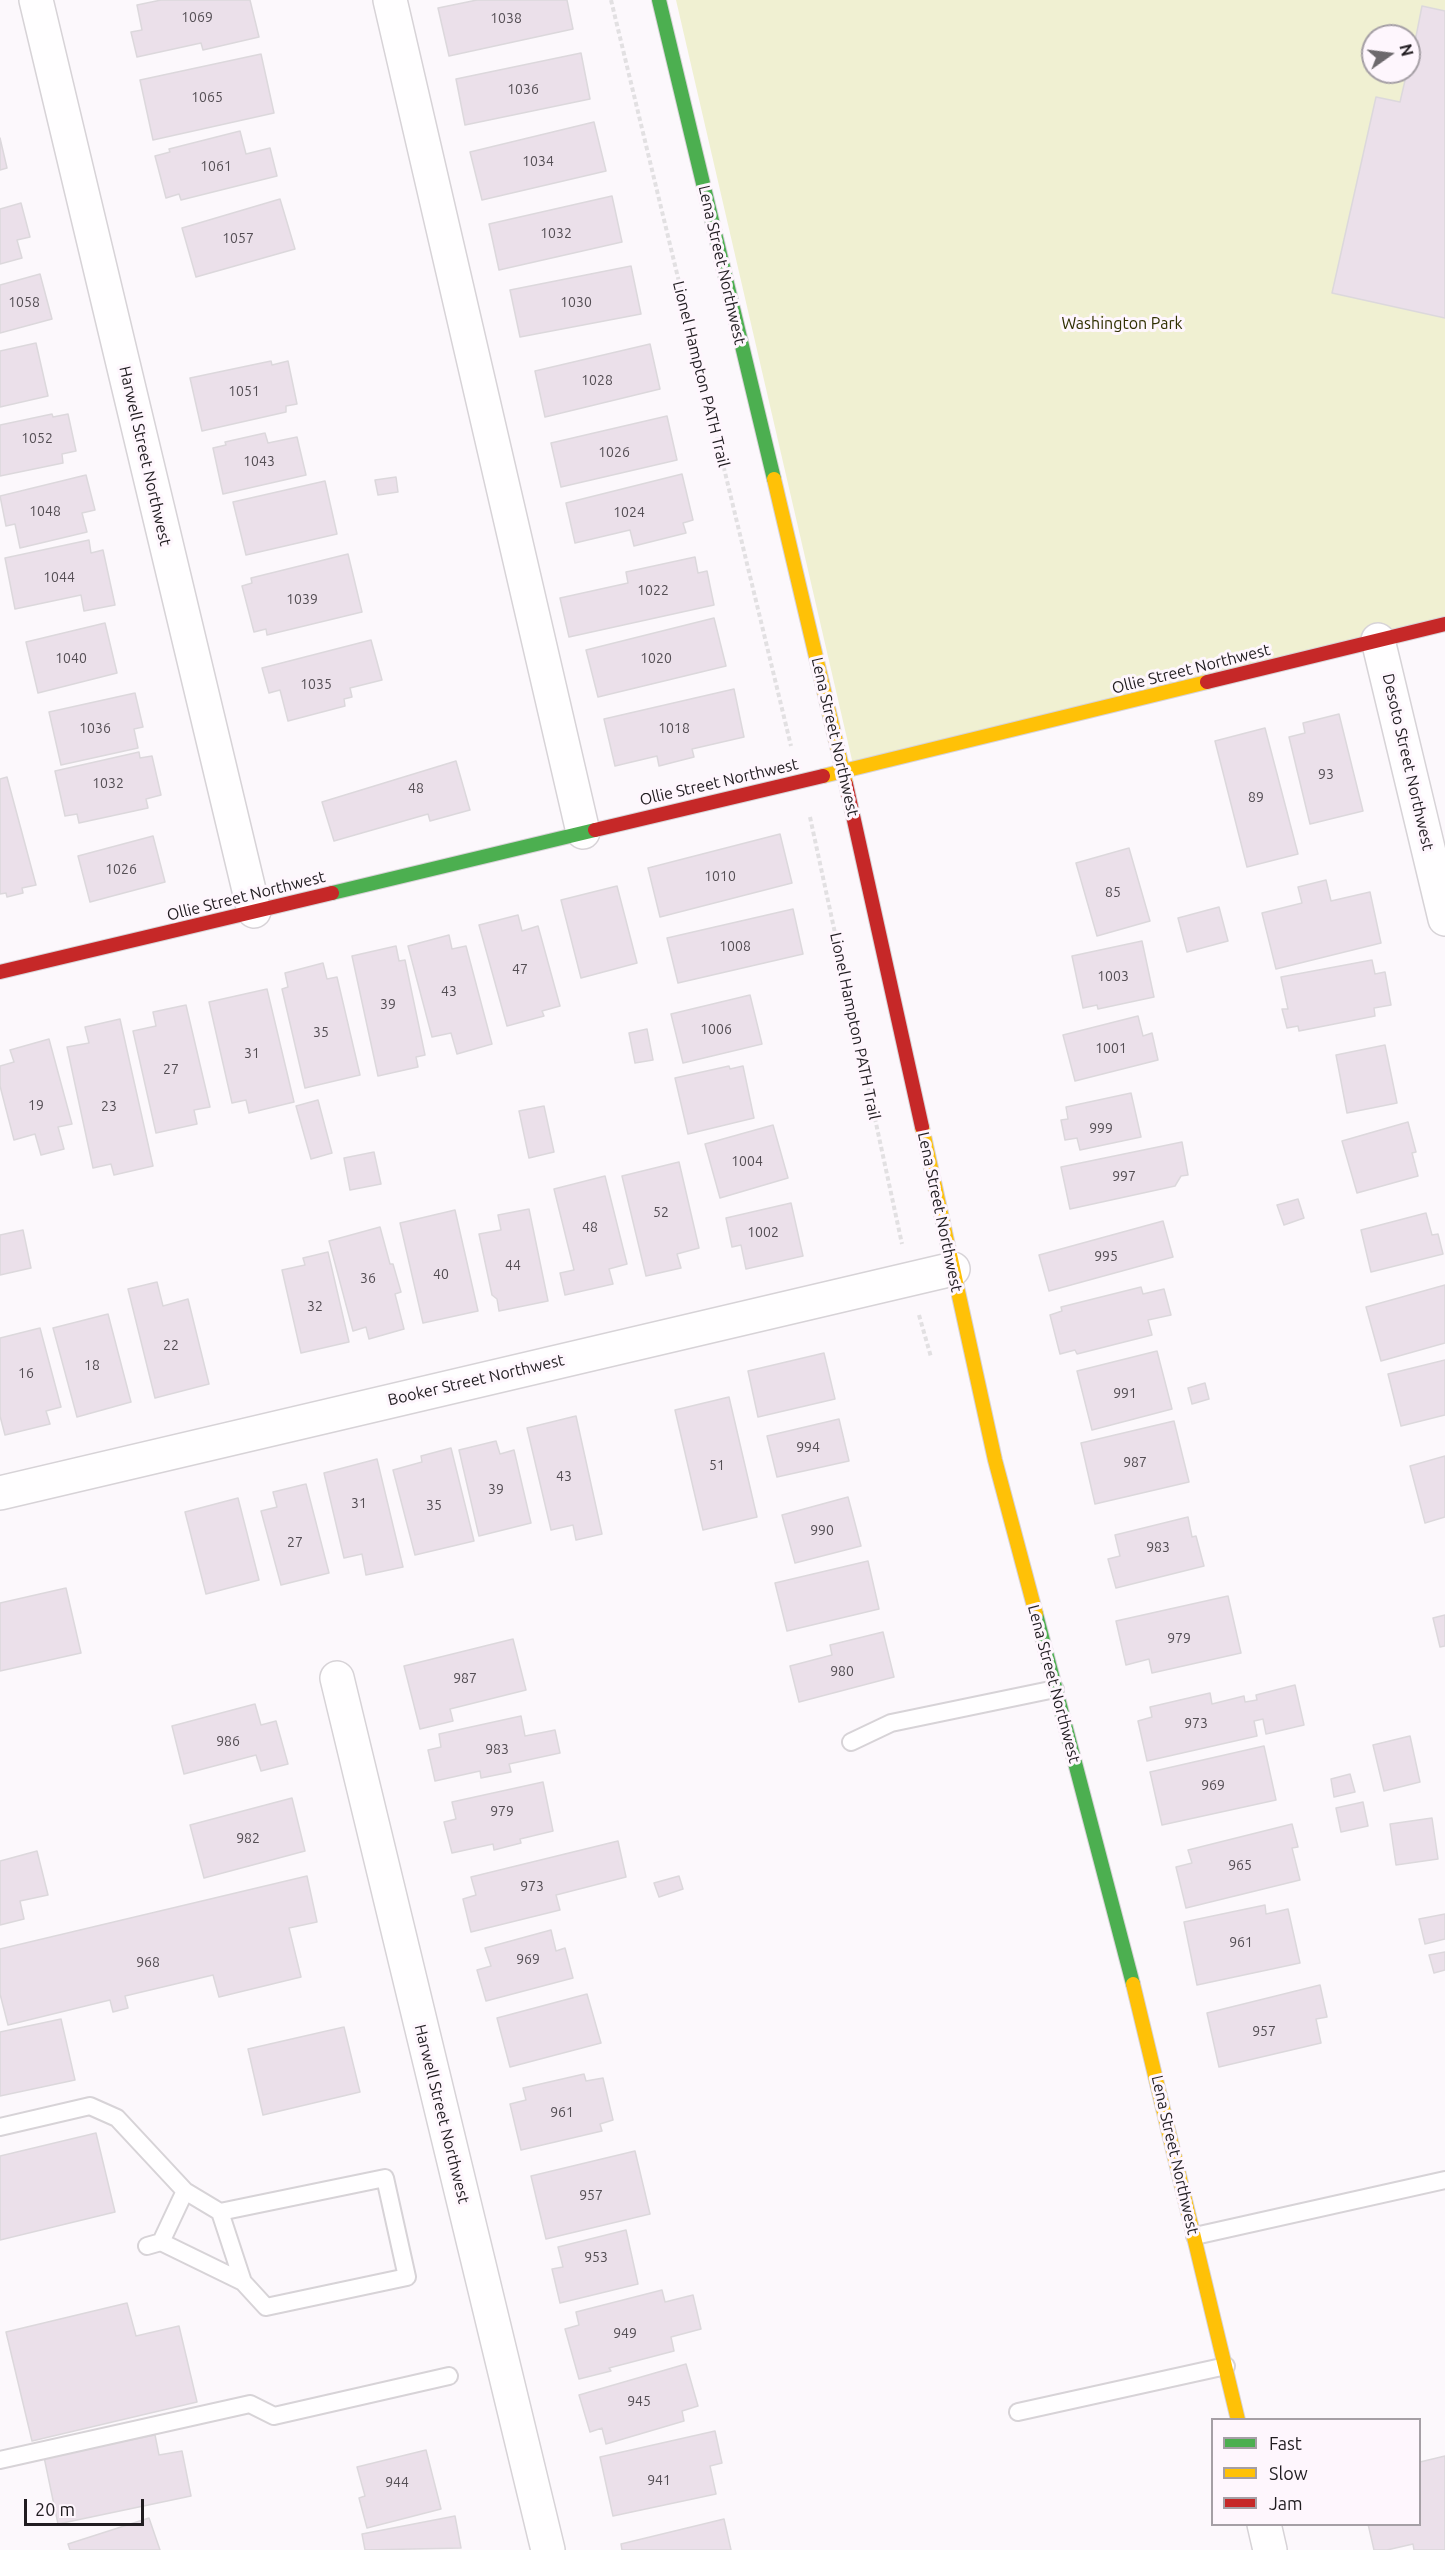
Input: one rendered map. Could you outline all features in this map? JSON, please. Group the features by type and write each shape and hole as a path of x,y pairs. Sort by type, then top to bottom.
{"street":[{"name":"Harwell Street Northwest","path":"36,0 254,911"},
{"path":"390,0 583,832"},
{"name":"Lena Street Northwest","path":"659,0 843,770 995,1460 1152,2056 1238,2418"},
{"name":"Ollie Street Northwest","path":"0,972 1445,624"},
{"name":"Desoto Street Northwest","path":"1378,640 1445,918"},
{"name":"Booker Street Northwest","path":"0,1492 953,1269"},
{"name":"Harwell Street Northwest","path":"337,1677 548,2550"},
{"path":"1264,2526 1270,2550"}],"lane":[{"path":"850,1742 891,1723 1055,1689"},
{"path":"0,2127 90,2106 117,2118 185,2191 220,2212 243,2282"},
{"path":"185,2191 154,2244 243,2282 266,2307 407,2277 385,2178 220,2212"},
{"path":"1195,2236 1445,2180"},
{"path":"1018,2412 1226,2366"},
{"path":"0,2460 250,2404 274,2416 449,2376"}],"path":[{"name":"Lionel Hampton PATH Trail","path":"611,0 792,748"},
{"name":"Lionel Hampton PATH Trail","path":"808,808 902,1243"}],"green space":[{"name":"Washington Park","path":"676,0 1445,0 1445,626 855,773"}],"building":[{"path":"161,0 250,0 259,37 203,50 201,43 137,57 131,32 142,30 137,5"},
{"path":"477,0 567,0 573,29 449,56 438,8"},
{"path":"1422,6 1445,11 1445,318 1332,293 1376,97 1400,102 1404,84 1421,84 1421,24 1418,24"},
{"path":"581,53 590,99 465,125 456,79"},
{"path":"261,54 274,113 153,140 140,80"},
{"path":"594,122 606,171 482,200 470,152"},
{"path":"240,131 246,154 270,148 277,176 181,200 179,194 166,198 155,156 170,152 169,149"},
{"path":"0,138 7,168 0,170"},
{"path":"612,196 622,242 499,270 489,224"},
{"path":"280,199 295,249 196,277 182,228"},
{"path":"21,203 30,237 17,240 22,258 0,264 0,209"},
{"path":"631,266 641,314 520,337 510,290"},
{"path":"40,274 52,319 0,333 0,285"},
{"path":"36,343 48,396 0,407 0,351"},
{"path":"650,344 660,389 545,417 535,371"},
{"path":"271,361 272,365 288,361 297,404 286,406 286,412 202,431 190,378"},
{"path":"52,414 53,417 68,414 76,451 62,454 63,463 0,476 0,425"},
{"path":"667,416 677,460 561,487 551,443"},
{"path":"265,433 268,443 297,437 306,475 223,494 213,448 226,445 225,442"},
{"path":"682,474 693,520 683,523 686,533 634,546 630,530 575,543 566,503"},
{"path":"86,475 95,510 82,513 87,532 20,548 15,524 6,526 0,496"},
{"path":"396,477 398,492 378,495 375,480"},
{"path":"325,481 337,534 246,555 233,502"},
{"path":"89,540 91,553 103,550 115,605 84,611 81,595 15,609 5,558"},
{"path":"348,554 362,612 267,635 266,629 254,632 242,586 252,583 251,578"},
{"path":"695,557 698,573 707,571 714,605 569,637 560,598 628,583 626,572"},
{"path":"714,618 726,666 598,697 586,650"},
{"path":"105,623 117,673 38,693 26,642"},
{"path":"371,640 382,680 350,688 352,697 344,699 345,706 288,721 280,690 269,693 262,668"},
{"path":"734,689 744,737 692,749 694,757 659,766 657,756 615,766 604,719"},
{"path":"135,693 143,727 134,729 138,748 61,765 49,712"},
{"path":"1339,714 1363,811 1310,824 1289,737 1305,733 1303,723"},
{"path":"1265,728 1298,854 1247,867 1215,741"},
{"path":"139,752 140,758 152,756 161,795 146,799 148,808 79,823 77,814 65,816 55,771"},
{"path":"456,761 470,810 430,821 428,814 334,841 322,802"},
{"path":"7,777 36,885 22,888 23,893 7,897 6,893 0,894 0,779"},
{"path":"780,834 792,883 660,917 648,868"},
{"path":"153,836 165,882 90,902 78,856"},
{"path":"1129,848 1150,921 1097,936 1076,863"},
{"path":"1326,880 1331,901 1370,892 1381,943 1276,969 1262,913 1302,903 1298,887"},
{"path":"617,886 637,963 581,978 561,900"},
{"path":"1219,907 1228,941 1187,952 1178,918"},
{"path":"793,909 803,954 678,983 667,938"},
{"path":"518,915 522,931 538,926 560,1006 542,1011 544,1016 507,1026 479,925"},
{"path":"449,935 452,949 466,946 492,1044 457,1054 451,1033 432,1037 408,946"},
{"path":"1142,941 1154,997 1098,1009 1097,1005 1083,1008 1072,956"},
{"path":"396,946 399,961 405,960 425,1055 416,1057 418,1067 378,1076 352,956"},
{"path":"1372,960 1375,974 1385,972 1391,1005 1374,1008 1375,1016 1299,1031 1298,1026 1287,1028 1282,1009 1288,1009 1281,977"},
{"path":"323,963 327,979 337,977 360,1075 305,1088 282,989 288,987 285,973"},
{"path":"267,989 294,1102 249,1113 246,1100 232,1103 209,1002"},
{"path":"750,995 762,1044 683,1063 671,1014"},
{"path":"186,1005 210,1107 194,1110 197,1124 156,1133 133,1031 156,1026 153,1012"},
{"path":"1138,1016 1143,1036 1152,1033 1158,1060 1075,1081 1063,1035"},
{"path":"120,1019 153,1166 114,1175 111,1164 93,1168 67,1047 89,1043 85,1027"},
{"path":"647,1029 653,1060 635,1063 629,1033"},
{"path":"49,1039 72,1124 58,1127 64,1149 41,1155 35,1134 14,1140 0,1086 0,1066 14,1062 10,1050"},
{"path":"1385,1045 1397,1103 1347,1113 1336,1055"},
{"path":"729,1066 730,1069 743,1066 754,1118 688,1134 675,1078"},
{"path":"1131,1093 1141,1137 1080,1150 1077,1138 1065,1140 1061,1120 1068,1119 1066,1107"},
{"path":"318,1100 332,1153 311,1159 296,1106"},
{"path":"544,1106 554,1152 529,1158 519,1111"},
{"path":"1408,1122 1416,1152 1412,1153 1418,1176 1357,1193 1342,1141"},
{"path":"773,1125 788,1178 720,1198 705,1144"},
{"path":"1182,1142 1188,1175 1181,1176 1175,1186 1070,1209 1061,1167"},
{"path":"374,1152 381,1184 350,1190 344,1158"},
{"path":"679,1162 699,1248 677,1254 681,1268 646,1276 622,1176"},
{"path":"605,1176 627,1264 609,1269 613,1284 565,1295 560,1273 574,1270 554,1189"},
{"path":"1298,1199 1304,1218 1284,1225 1277,1205"},
{"path":"791,1203 803,1256 746,1269 741,1245 732,1247 726,1218"},
{"path":"529,1209 548,1301 499,1311 497,1299 492,1295 479,1234 501,1230 498,1215"},
{"path":"455,1210 478,1311 423,1323 400,1223"},
{"path":"1426,1213 1432,1235 1438,1234 1443,1254 1371,1272 1361,1230"},
{"path":"1163,1221 1173,1257 1049,1291 1039,1255"},
{"path":"380,1227 390,1264 393,1264 401,1292 395,1294 404,1329 369,1339 366,1327 353,1331 329,1241"},
{"path":"23,1230 31,1268 0,1275 0,1235"},
{"path":"328,1252 349,1342 301,1353 282,1270 305,1265 303,1258"},
{"path":"157,1282 163,1306 188,1299 209,1384 155,1398 128,1289"},
{"path":"1445,1285 1445,1343 1381,1361 1366,1307"},
{"path":"1141,1287 1143,1294 1164,1289 1171,1315 1148,1320 1152,1335 1077,1354 1075,1350 1060,1354 1050,1315 1062,1311 1061,1307"},
{"path":"108,1314 131,1402 77,1417 53,1328"},
{"path":"40,1328 61,1407 46,1411 50,1424 5,1435 0,1416 0,1338"},
{"path":"1157,1351 1172,1409 1092,1430 1077,1371"},
{"path":"824,1353 835,1399 758,1417 748,1371"},
{"path":"1445,1360 1445,1415 1401,1426 1388,1374"},
{"path":"1205,1383 1209,1399 1192,1404 1188,1388"},
{"path":"729,1397 757,1517 703,1530 675,1410"},
{"path":"576,1416 602,1534 576,1540 573,1525 551,1530 527,1428"},
{"path":"839,1419 849,1461 777,1477 767,1436"},
{"path":"1174,1421 1189,1482 1095,1504 1081,1443"},
{"path":"496,1441 500,1454 514,1450 531,1523 479,1536 459,1450"},
{"path":"451,1448 474,1541 415,1555 393,1470 422,1462 421,1456"},
{"path":"1445,1456 1445,1517 1425,1523 1410,1466"},
{"path":"377,1459 403,1567 366,1575 362,1554 344,1558 324,1473"},
{"path":"306,1484 329,1573 281,1585 261,1511 277,1507 273,1492"},
{"path":"848,1497 861,1546 795,1563 782,1515"},
{"path":"238,1498 259,1580 206,1594 185,1512"},
{"path":"1188,1517 1192,1537 1196,1536 1204,1566 1116,1588 1108,1559 1120,1556 1115,1535"},
{"path":"868,1561 879,1609 787,1631 775,1583"},
{"path":"66,1588 81,1653 0,1671 0,1603"},
{"path":"1228,1596 1241,1653 1152,1673 1149,1659 1126,1665 1116,1621"},
{"path":"1445,1615 1445,1646 1440,1647 1433,1618"},
{"path":"883,1632 894,1677 799,1702 790,1666 832,1655 830,1645"},
{"path":"513,1639 526,1690 450,1709 453,1721 420,1729 404,1666"},
{"path":"1295,1685 1304,1725 1266,1734 1263,1719 1254,1721 1257,1736 1147,1761 1138,1721 1152,1717 1150,1707 1210,1693 1212,1704 1244,1696 1245,1702 1257,1700 1256,1695"},
{"path":"255,1704 261,1725 276,1721 288,1764 261,1771 256,1755 184,1774 172,1726"},
{"path":"521,1716 525,1736 555,1730 560,1753 509,1764 511,1772 481,1778 480,1771 435,1781 428,1750 441,1747 439,1734"},
{"path":"1410,1736 1420,1782 1384,1791 1373,1745"},
{"path":"1264,1746 1276,1800 1162,1825 1150,1772"},
{"path":"1350,1774 1355,1792 1334,1797 1331,1779"},
{"path":"543,1782 553,1831 520,1839 521,1843 494,1850 493,1844 452,1853 444,1822 456,1819 452,1802"},
{"path":"292,1798 305,1851 204,1878 190,1825"},
{"path":"1363,1802 1368,1826 1341,1832 1336,1808"},
{"path":"1432,1818 1438,1859 1396,1865 1390,1824"},
{"path":"1292,1824 1298,1847 1292,1848 1300,1880 1186,1908 1176,1867 1192,1863 1188,1850"},
{"path":"618,1841 626,1877 556,1895 560,1910 471,1932 463,1899 476,1895 471,1877"},
{"path":"37,1851 48,1895 20,1901 24,1919 0,1925 0,1861"},
{"path":"307,1876 317,1922 289,1928 301,1977 219,1997 213,1975 125,1996 128,2008 113,2012 110,2000 8,2025 0,1994 0,1949"},
{"path":"679,1876 683,1889 659,1897 654,1883"},
{"path":"1265,1905 1266,1914 1288,1909 1300,1963 1197,1985 1184,1922"},
{"path":"1445,1914 1445,1939 1425,1944 1419,1919"},
{"path":"551,1930 556,1951 565,1948 573,1978 486,2001 477,1970 491,1966 485,1948"},
{"path":"1445,1952 1445,1970 1434,1973 1429,1955"},
{"path":"1320,1985 1327,2017 1316,2019 1321,2043 1219,2067 1207,2013"},
{"path":"587,1994 601,2043 510,2067 497,2018"},
{"path":"61,2019 75,2080 0,2096 0,2032"},
{"path":"344,2027 360,2092 263,2115 248,2049"},
{"path":"584,2074 586,2081 603,2078 613,2120 600,2124 602,2131 521,2150 510,2104 526,2100 523,2088"},
{"path":"96,2133 115,2212 0,2240 0,2156"},
{"path":"635,2151 650,2214 546,2239 531,2176"},
{"path":"626,2230 638,2284 560,2303 552,2269 563,2267 558,2247"},
{"path":"662,2290 665,2302 693,2295 701,2329 671,2337 674,2351 609,2368 611,2371 579,2379 565,2329 579,2325 576,2312"},
{"path":"127,2303 136,2336 179,2326 197,2402 32,2441 6,2332"},
{"path":"686,2364 698,2406 682,2411 684,2421 606,2444 602,2428 590,2432 579,2395"},
{"path":"715,2431 722,2463 710,2466 716,2494 613,2516 600,2457"},
{"path":"155,2435 159,2455 182,2451 191,2496 58,2524 44,2457"},
{"path":"426,2450 441,2509 367,2528 359,2498 365,2496 357,2467"},
{"path":"1445,2456 1445,2550 1414,2550 1413,2544 1387,2550 1374,2550 1368,2526 1421,2526 1421,2462"},
{"path":"455,2516 461,2548 365,2550 362,2534"},
{"path":"149,2518 160,2550 70,2550 68,2544"},
{"path":"724,2519 731,2550 622,2550 621,2544"}],"traffic: fast":[{"path":"659,0 774,479"},
{"path":"332,893 595,830"},
{"path":"1036,1614 1133,1984"}],"traffic: slow":[{"path":"774,479 846,784"},
{"path":"823,776 1207,682"},
{"path":"922,1127 995,1460 1036,1614"},
{"path":"1133,1984 1238,2418"}],"traffic: jam":[{"path":"1207,682 1445,624"},
{"path":"595,830 823,776"},
{"path":"846,784 922,1127"},
{"path":"0,972 332,893"}]}
